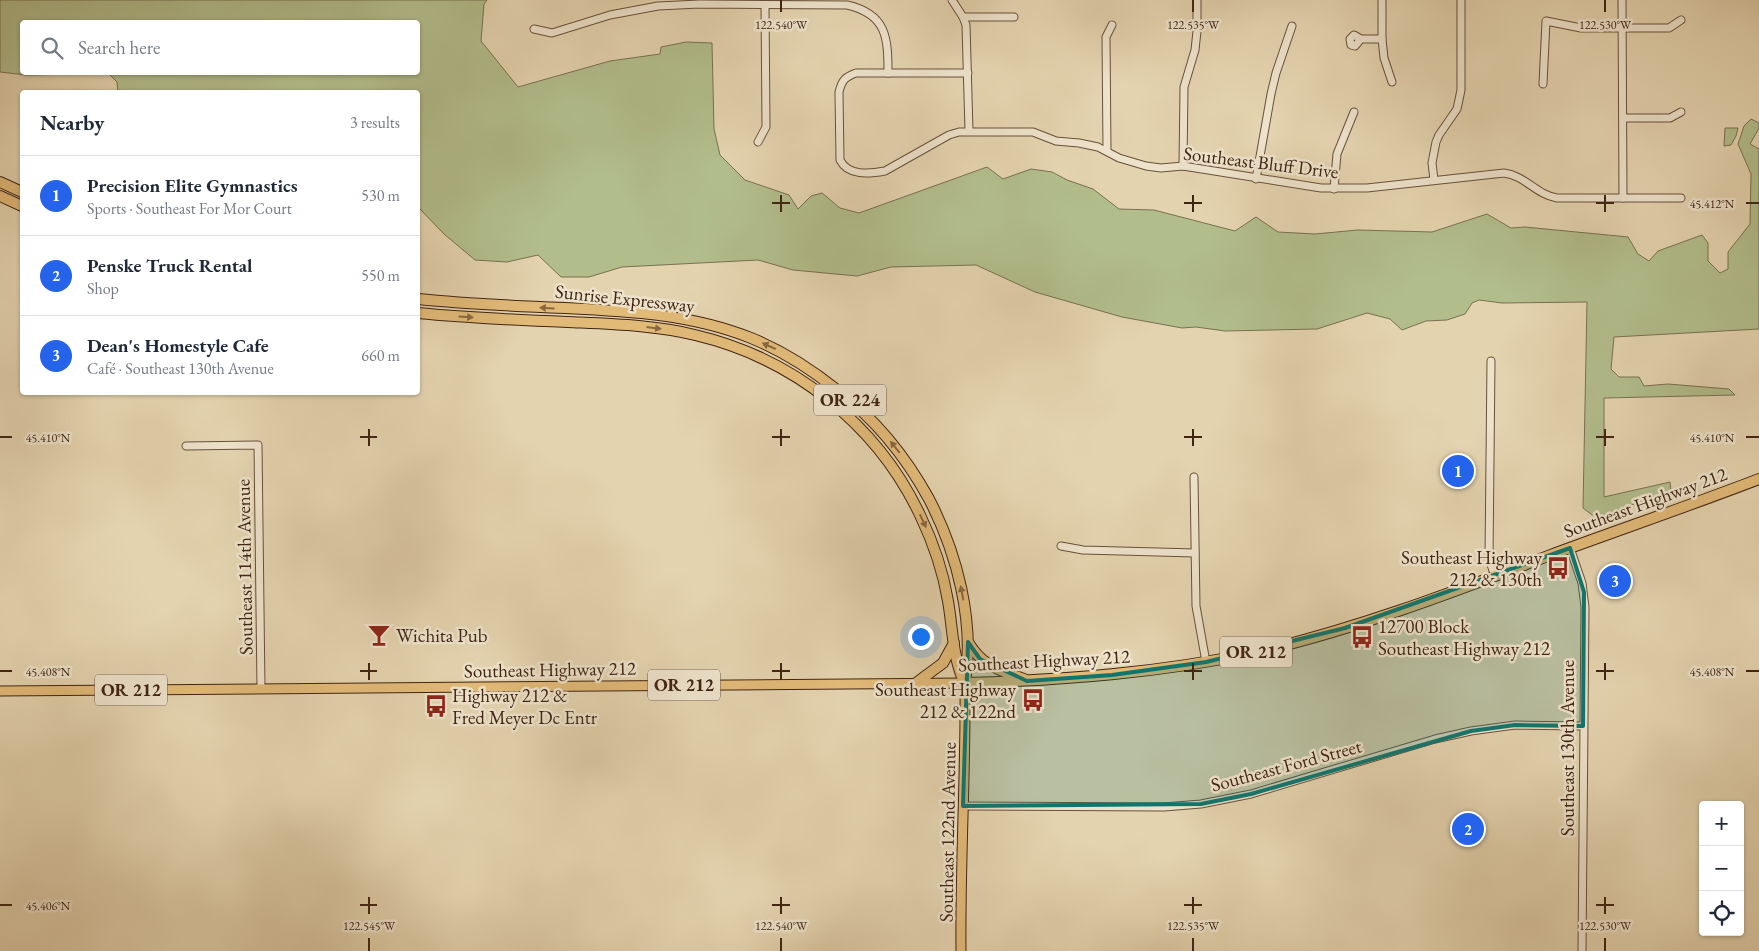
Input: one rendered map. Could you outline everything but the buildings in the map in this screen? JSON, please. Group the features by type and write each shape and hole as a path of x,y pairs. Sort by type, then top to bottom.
{"highway":[{"path":"0,182 20,191"},
{"path":"0,196 20,205"},
{"name":"Sunrise Expressway","path":"420,299 465,304 659,314 722,328 751,338 778,350 813,371 858,406 887,437 925,492 941,526 956,570 965,611 968,664 964,683"},
{"name":"Sunrise Expressway","path":"420,313 471,318 618,324 685,333 722,342 751,352 808,384 846,414 872,441 909,494 927,529 939,562 948,602 957,665 964,683"},
{"name":"Southeast Highway 212","path":"964,683 1112,675 1206,662 1272,648 1397,612 1759,479"},
{"path":"968,642 980,659 989,665 1027,681"},
{"path":"916,684 943,663 954,644"}],"main road":[{"name":"Southeast Highway 212","path":"0,691 964,683"},
{"name":"Southeast 122nd Avenue","path":"961,951 961,858 965,749 964,683"}],"street":[{"path":"952,0 963,17 967,35 969,131"},
{"path":"1182,166 1184,87 1195,50 1197,0"},
{"path":"1382,0 1384,58 1392,82"},
{"path":"1434,180 1432,163 1436,142 1456,110 1461,90 1461,0"},
{"path":"1622,0 1623,198"},
{"path":"534,29 552,33 635,10 699,2 765,5 847,5 863,10 879,22 884,31 888,50 888,73 968,73"},
{"path":"758,142 766,127 765,5"},
{"path":"963,17 1014,16"},
{"path":"1543,84 1546,21 1570,27 1670,28 1681,20"},
{"path":"1107,151 1106,36 1112,25"},
{"path":"1256,179 1274,80 1292,26"},
{"path":"1361,39 1382,39"},
{"name":"Southeast Bluff Drive","path":"888,73 856,73 846,77 841,82 839,92 840,160 847,169 856,172 885,170 949,135 959,132 1033,132 1056,141 1079,143 1107,151 1119,158 1146,166 1161,168 1182,166 1309,188 1367,188 1504,173 1514,174 1547,196 1557,198 1681,198"},
{"path":"1334,189 1337,154 1354,112"},
{"path":"1623,118 1670,118 1681,112"},
{"path":"1491,361 1489,559 1495,576"},
{"name":"Southeast 114th Avenue","path":"186,446 258,446 261,689"},
{"path":"1194,477 1196,606 1206,662"},
{"path":"1062,546 1084,550 1195,553"},
{"name":"Southeast 130th Avenue","path":"1570,548 1580,573 1585,599 1582,951"},
{"name":"Southeast Ford Street","path":"963,806 1164,807 1201,804 1251,794 1435,739 1471,731 1515,725 1583,726"}],"highlighted area":[{"path":"1570,548 1584,592 1583,726 1515,725 1471,731 1251,794 1201,804 963,806 968,642 980,659 1027,681 1112,675 1206,662 1345,628"}],"green space":[{"path":"0,0 487,0 484,4 481,41 518,87 610,61 660,54 661,47 686,42 712,43 714,129 720,155 745,180 789,195 798,209 811,196 822,193 840,208 859,213 987,167 1003,179 1031,169 1052,172 1067,180 1093,189 1119,209 1154,210 1235,231 1256,217 1278,232 1315,234 1358,230 1432,232 1487,214 1511,228 1525,227 1628,237 1638,254 1649,261 1658,251 1702,235 1708,243 1708,261 1720,273 1728,269 1728,252 1750,224 1751,174 1738,144 1744,126 1751,119 1759,123 1759,128 1750,144 1759,149 1759,329 1614,337 1611,369 1619,377 1639,377 1644,386 1668,384 1729,389 1735,395 1604,398 1604,497 1670,482 1671,491 1596,518 1583,508 1587,302 1502,303 1479,300 1472,303 1465,314 1447,320 1426,321 1402,330 1390,319 1367,313 1317,329 1225,331 1196,327 1182,328 1122,317 1035,292 976,265 891,267 857,276 793,270 758,260 622,267 589,277 561,277 538,255 507,262 475,260 444,234 420,209 420,90 118,90 117,82 110,75 420,75 420,20 20,20 20,74 0,72"},
{"path":"1725,128 1738,128 1731,145 1724,146"}],"place":[{"name":"Precision Elite Gymnastics","path":"1458,471"},
{"name":"Southeast Highway 212 & 130th","path":"1558,568"},
{"name":"Dean's Homestyle Cafe","path":"1615,581"},
{"name":"Wichita Pub","path":"379,635"},
{"name":"12700 Block Southeast Highway 212","path":"1362,637"},
{"name":"Southeast Highway 212 & 122nd","path":"1033,700"},
{"name":"Highway 212 & Fred Meyer Dc Entr","path":"436,706"},
{"name":"Penske Truck Rental","path":"1468,829"}]}
